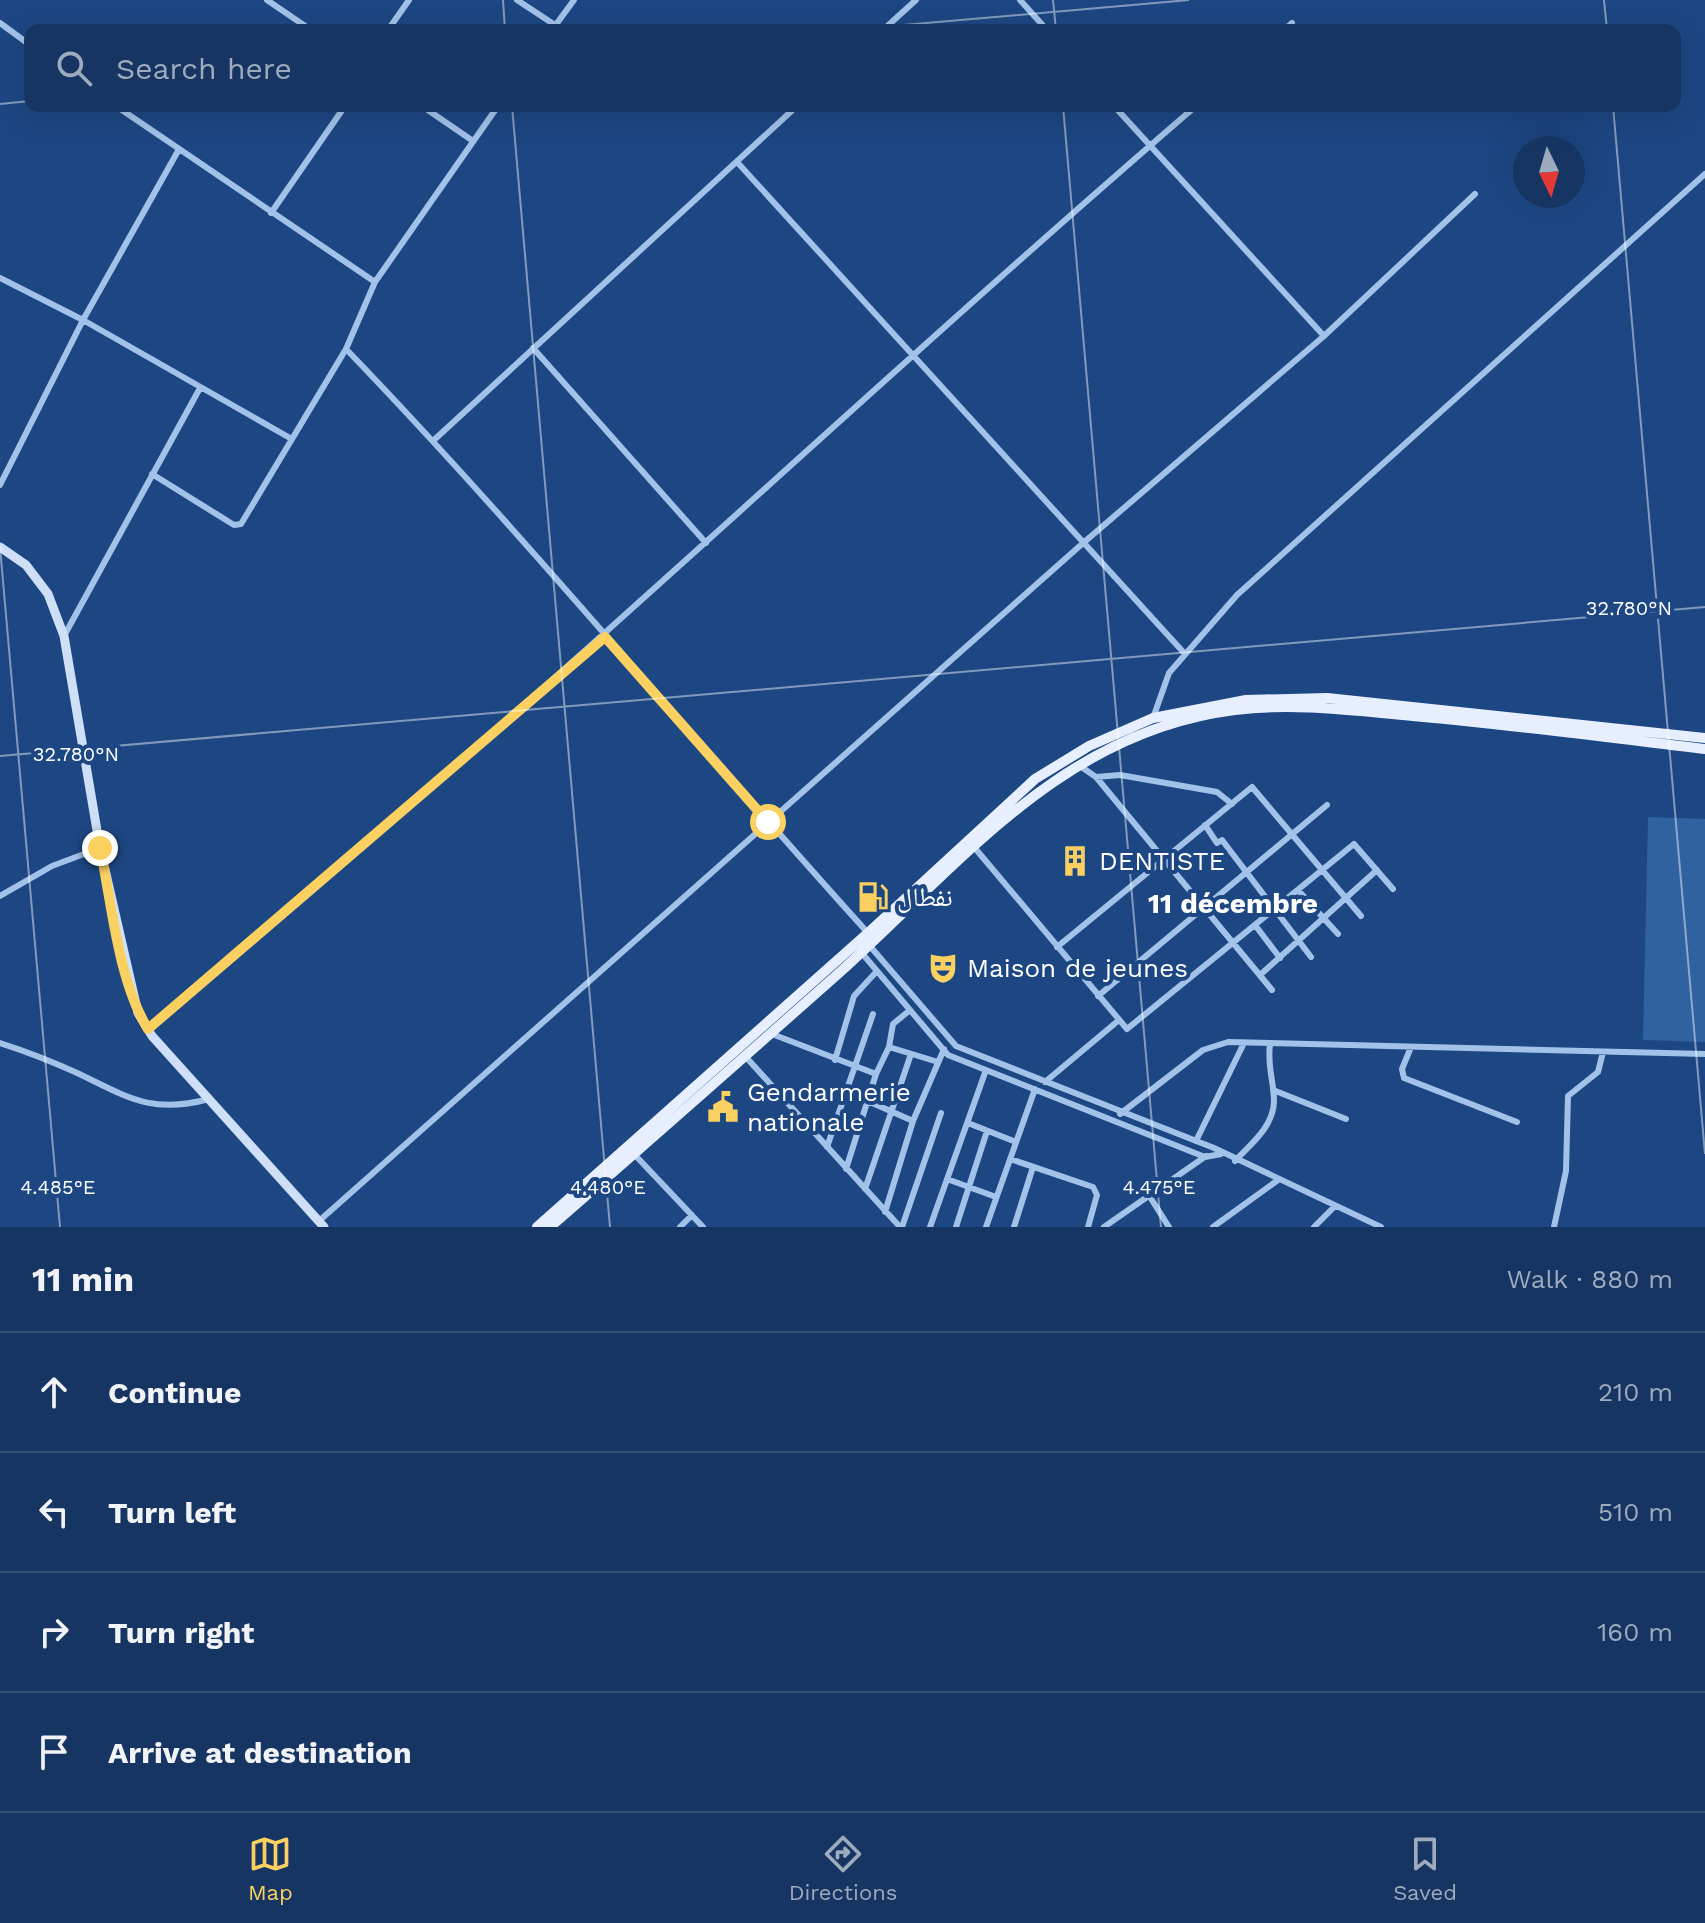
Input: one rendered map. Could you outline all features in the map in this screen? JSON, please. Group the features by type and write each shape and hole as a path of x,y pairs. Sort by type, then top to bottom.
{"main road":[{"path":"537,1227 866,943 1018,806 1077,764 1153,718 1246,700 1327,703 1705,738"},
{"path":"550,1227 770,1033 1035,779 1089,746 1136,731 1234,710 1327,703"},
{"path":"1427,712 1705,749"}],"street":[{"path":"392,24 409,0"},
{"path":"517,0 548,24"},
{"path":"556,24 574,0"},
{"path":"890,24 916,0"},
{"path":"1020,0 1042,24"},
{"path":"272,1 303,24"},
{"path":"0,23 24,41"},
{"path":"124,112 375,282"},
{"path":"271,213 341,112"},
{"path":"431,112 473,141"},
{"path":"152,474 238,525 346,349 375,282 494,112"},
{"path":"434,440 791,112"},
{"path":"1119,112 1324,336"},
{"path":"148,1029 605,637 915,354 1189,112"},
{"path":"0,485 83,320 178,151"},
{"path":"737,162 1185,654"},
{"path":"1153,718 1169,673 1237,595 1705,174"},
{"path":"0,547 26,565 48,594 64,636 100,848 127,976 138,1013 148,1029 321,1224 1082,544 1324,336 1475,194"},
{"path":"0,278 83,320 290,438"},
{"path":"533,348 706,543"},
{"path":"346,349 434,440 768,822 866,943 956,1046 1045,1082 1205,1157 1221,1154"},
{"path":"64,636 200,388"},
{"path":"1077,764 1096,777 1272,990"},
{"path":"1096,777 1120,775 1217,792 1232,804"},
{"path":"1057,947 1252,787 1361,916"},
{"path":"1098,996 1327,805"},
{"path":"1205,825 1217,843 1222,840 1311,957"},
{"path":"974,847 1127,1029 1354,844 1393,889"},
{"path":"0,896 52,866 100,848"},
{"path":"1260,975 1377,870"},
{"path":"1298,890 1322,920 1338,934"},
{"path":"1255,925 1280,958"},
{"path":"866,943 877,971 948,1055 1035,1089 1214,1148 1235,1161 1381,1227"},
{"path":"835,1060 854,996 877,971"},
{"path":"846,1169 870,1102 876,1074 889,1047 893,1024 910,1010"},
{"path":"827,1147 873,1014"},
{"path":"1045,1082 1119,1020"},
{"path":"770,1033 876,1074"},
{"path":"0,1043 75,1072 128,1100 158,1106 185,1105 209,1099"},
{"path":"1196,1141 1244,1043"},
{"path":"1119,1116 1214,1044 1705,1054"},
{"path":"1235,1161 1263,1131 1274,1104 1267,1062 1270,1044"},
{"path":"889,1047 938,1062"},
{"path":"1411,1047 1402,1069 1404,1078 1517,1122"},
{"path":"885,1212 913,1121 944,1049"},
{"path":"1554,1227 1566,1171 1568,1096 1598,1072 1603,1052"},
{"path":"865,1189 911,1054"},
{"path":"745,1056 901,1227 941,1113"},
{"path":"930,1227 986,1070"},
{"path":"986,1227 1035,1089"},
{"path":"1273,1090 1346,1119"},
{"path":"870,1102 913,1121"},
{"path":"968,1123 1016,1142"},
{"path":"956,1227 987,1131"},
{"path":"1104,1227 1150,1197 1214,1148"},
{"path":"634,1154 703,1227"},
{"path":"1010,1159 1097,1190 1088,1227"},
{"path":"1014,1227 1033,1167"},
{"path":"947,1179 996,1197"},
{"path":"1213,1227 1278,1180"},
{"path":"1150,1197 1169,1227"},
{"path":"1314,1227 1335,1206"},
{"path":"680,1227 692,1215"},
{"path":"1363,1218 1364,1227"}],"shaded area":[{"path":"1648,817 1705,819 1705,1042 1643,1040"}],"place":[{"name":"DENTISTE","path":"1075,861"},
{"name":"نفطال","path":"873,897"},
{"name":"Maison de jeunes","path":"943,968"},
{"name":"Gendarmerie nationale","path":"723,1107"}],"district":[{"name":"11 décembre","path":"1233,903"}],"route":[{"path":"100,848 127,976 138,1013 148,1029 605,637 768,822"}]}
